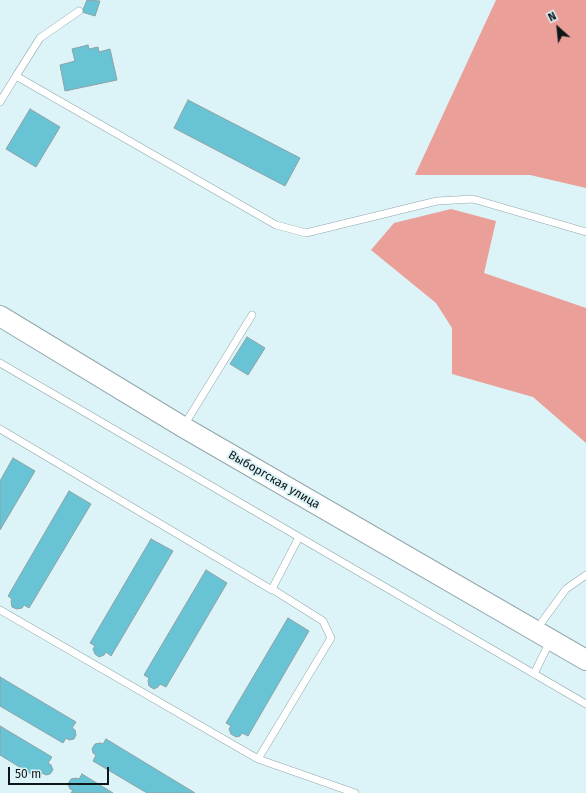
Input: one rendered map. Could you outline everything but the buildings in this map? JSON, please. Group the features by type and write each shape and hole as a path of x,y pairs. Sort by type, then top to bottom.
{"street":[{"name":"Выборгская улица","path":"0,316 183,427 544,634 586,660"}],"lane":[{"path":"0,102 40,38 79,11"},
{"path":"16,76 276,225 306,233 438,201 473,199 586,232"},
{"path":"183,427 252,315"},
{"path":"0,363 586,704"},
{"path":"0,429 324,621 331,638 258,759"},
{"path":"272,590 299,537"},
{"path":"534,674 544,634 566,589 586,576"},
{"path":"0,610 258,759 355,793"}],"shaded area":[{"path":"496,0 586,0 586,188 530,175 415,175"},
{"path":"451,209 496,221 484,273 586,308 586,443 533,397 452,374 452,328 436,303 371,250 394,223"}]}
